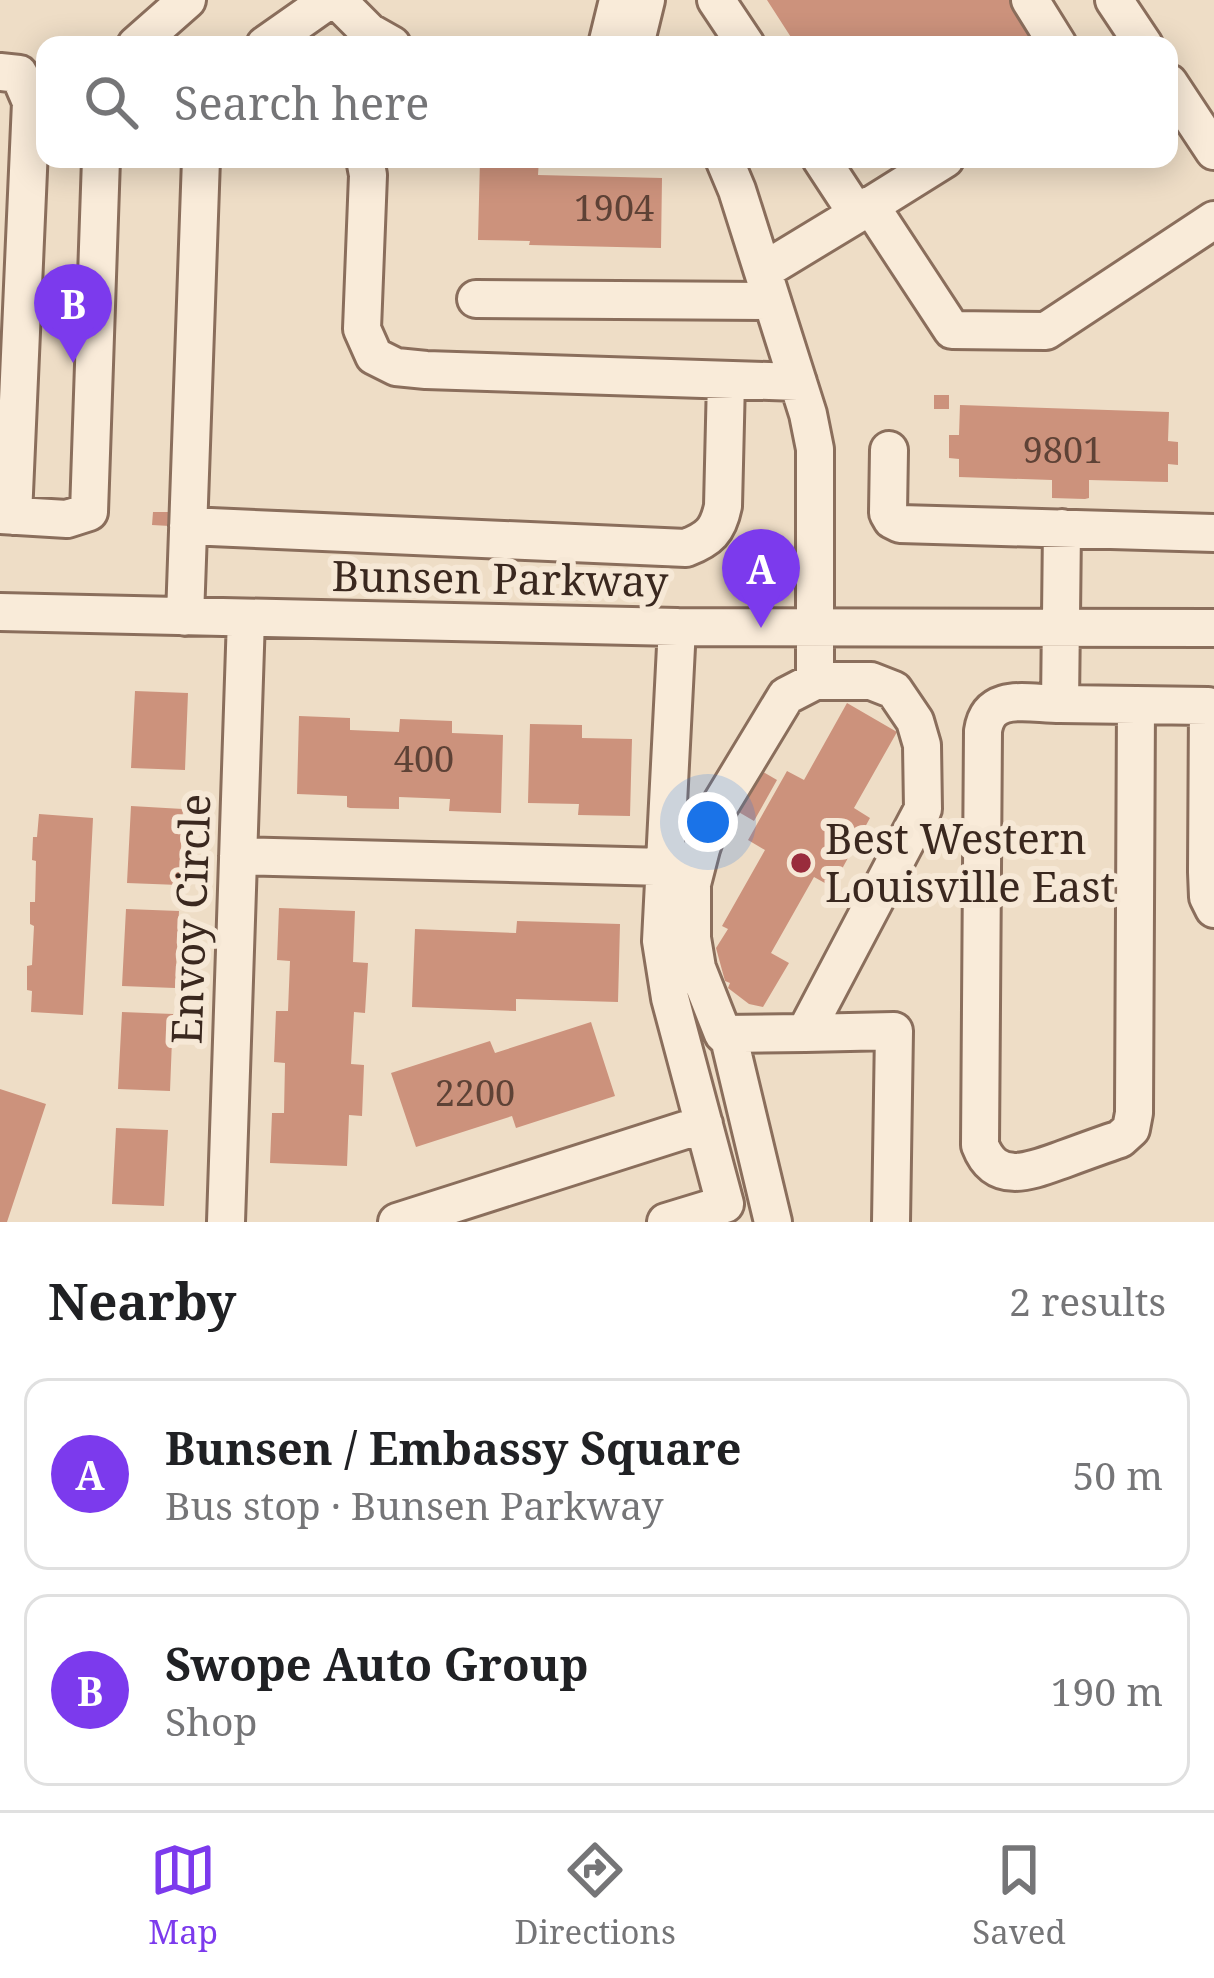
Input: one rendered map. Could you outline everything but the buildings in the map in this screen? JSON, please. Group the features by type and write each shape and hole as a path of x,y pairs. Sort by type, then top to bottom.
{"street":[{"path":"146,36 188,0"},
{"path":"609,36 618,0"},
{"path":"637,36 646,0"},
{"path":"716,0 740,36"},
{"path":"1030,0 1052,36"},
{"path":"1114,0 1132,36"},
{"path":"280,36 337,1 376,36"},
{"path":"0,72 19,74 31,102 6,515 67,519 89,512 101,168"},
{"path":"1178,97 1214,151"},
{"path":"185,617 201,168"},
{"path":"367,168 362,329 374,356 396,367 798,382"},
{"path":"727,168 768,286 815,449 815,681"},
{"path":"829,168 952,330 1046,331 1214,220"},
{"path":"476,298 768,286 864,209 930,168"},
{"path":"188,526 686,548 706,541 719,525 726,380"},
{"path":"890,449 888,513 900,524 1214,532"},
{"path":"1060,704 1062,528"},
{"name":"Bunsen Parkway","path":"0,612 677,627 1214,628"},
{"name":"Envoy Circle","path":"226,1222 246,618"},
{"path":"666,1222 725,1204 661,941 677,627"},
{"path":"805,1033 922,809 922,746 915,721 894,690 871,681 815,681 786,696 711,820 692,884 692,938 697,968 723,1034 805,1033 894,1031 891,1222"},
{"path":"1136,705 1131,1129 1120,1139 1030,1171 1010,1173 995,1167 980,1145 983,731 985,716 993,706 1005,704 1060,704 1136,705 1211,706 1207,872 1208,897 1214,909"},
{"path":"238,856 665,867"},
{"path":"728,1034 772,1222"},
{"path":"397,1222 704,1124"}],"place":[{"name":"Swope Auto Group","path":"73,363"},
{"name":"Bunsen / Embassy Square","path":"761,628"},
{"name":"Best Western Louisville East","path":"801,863"}]}
